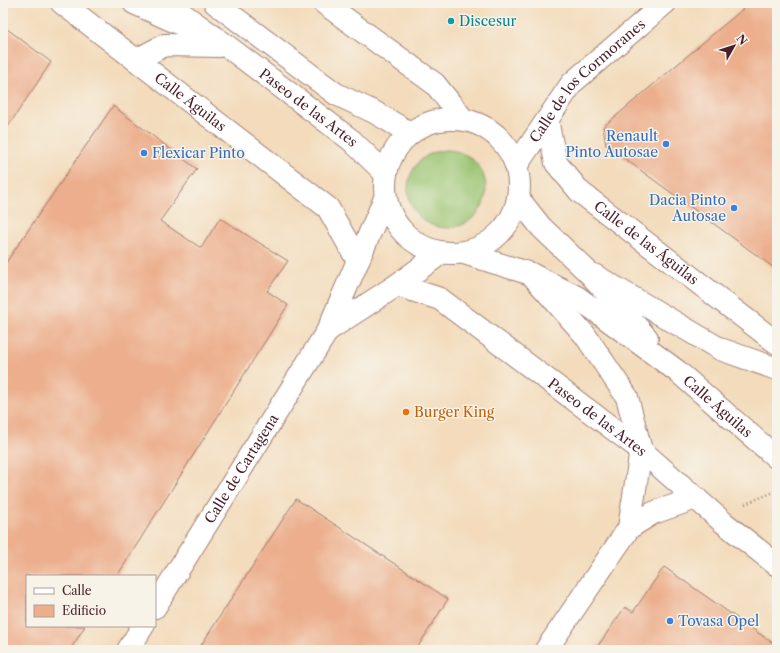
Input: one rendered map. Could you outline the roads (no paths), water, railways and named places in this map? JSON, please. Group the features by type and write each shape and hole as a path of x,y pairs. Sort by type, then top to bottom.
{"street":[{"name":"Calle Águilas","path":"62,3 328,208 358,261"},
{"name":"Paseo de las Artes","path":"134,3 228,46"},
{"name":"Paseo de las Artes","path":"167,3 228,46 351,140 385,173"},
{"path":"215,3 336,94 374,112 410,133"},
{"path":"324,3 435,84 462,120"},
{"name":"Calle de los Cormoranes","path":"516,166 572,82 665,3"},
{"path":"136,60 165,45 228,46"},
{"path":"464,253 490,242 507,226 518,198 516,166 504,144 486,128 462,120 433,121 410,133 393,153 385,173 385,198 395,223 418,245 441,253 464,253 530,274 577,297 677,371"},
{"name":"Calle de las Águilas","path":"548,120 556,163 580,192 777,344"},
{"name":"Calle de Cartagena","path":"156,605 328,330 385,198"},
{"path":"518,198 542,227 589,273 677,371"},
{"name":"Calle de Cartagena","path":"328,330 397,285 441,253"},
{"path":"589,273 720,349 777,369"},
{"name":"Paseo de las Artes","path":"530,274 585,335 627,397 641,450"},
{"name":"Paseo de las Artes","path":"397,285 440,299 641,450"},
{"name":"Calle Águilas","path":"677,371 777,458"},
{"path":"641,450 724,523 777,565"},
{"path":"546,650 628,528 641,450"},
{"path":"628,528 653,513 696,498"},
{"path":"128,650 142,627"}],"place":[{"name":"Discesur","path":"451,21"},
{"name":"Renault Pinto Autosae","path":"666,144"},
{"name":"Flexicar Pinto","path":"144,153"},
{"name":"Dacia Pinto Autosae","path":"734,208"},
{"name":"Burger King","path":"406,412"},
{"name":"Tovasa Opel","path":"670,621"}]}
